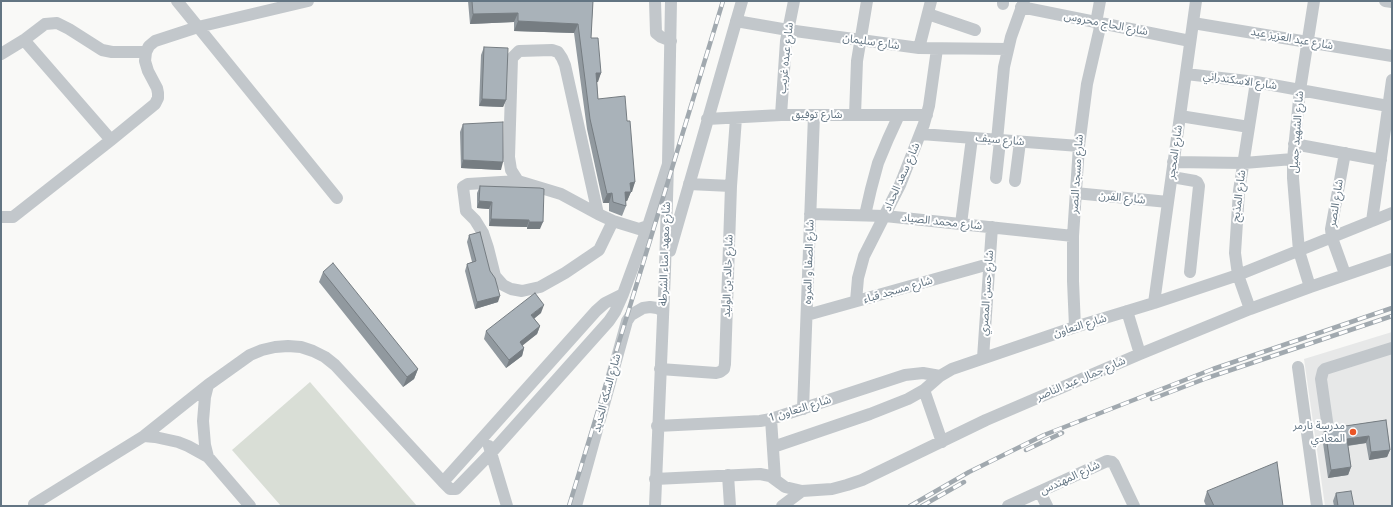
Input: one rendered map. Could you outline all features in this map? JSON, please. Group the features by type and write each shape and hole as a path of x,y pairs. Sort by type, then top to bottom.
{"street":[{"path":"177,1 337,198"},
{"path":"1,217 12,216 111,140 155,104 158,98 157,88 148,71 145,61 146,52 149,46 155,41 198,28 308,1"},
{"path":"655,1 656,33 670,41"},
{"name":"شارع معهد امناء الشرطة","path":"655,506 657,426 665,270 671,1"},
{"path":"665,270 742,1"},
{"name":"شارع عبده غريب","path":"781,116 784,54 794,1"},
{"path":"855,115 860,40 867,1"},
{"path":"920,48 932,1"},
{"name":"شارع مسجد النصر","path":"1075,327 1073,236 1075,193 1087,84 1099,23 1100,1"},
{"name":"شارع المحجر","path":"1154,304 1196,1"},
{"name":"شارع الشهيد جميل","path":"1310,286 1299,251 1293,159 1300,90 1314,1"},
{"path":"1385,1 1392,2"},
{"path":"996,178 1002,82 1008,49 1022,4"},
{"name":"شارع الحاج محروس","path":"1022,4 1099,23 1190,41"},
{"path":"928,14 976,30"},
{"name":"شارع سليمان","path":"736,21 788,30 920,48 1008,49"},
{"path":"1,54 24,40 45,24 57,23 102,50 112,52 146,52"},
{"name":"شارع عبد العزيز عيد","path":"1193,23 1392,56"},
{"path":"24,40 111,140"},
{"name":"شارع سعد الحداد","path":"856,301 858,278 862,262 905,173 921,134 927,115 937,49"},
{"path":"518,181 511,170 509,156 512,58 519,51 552,50 558,52 565,65 598,214"},
{"name":"شارع الاسكندراني","path":"1186,74 1256,82 1388,106"},
{"name":"شارع المذبح","path":"1250,309 1238,275 1235,253 1236,221 1256,82"},
{"path":"1372,221 1392,82"},
{"name":"شارع توفيق","path":"707,119 814,115 927,115"},
{"name":"شارع الصفا و المروه","path":"803,410 814,115"},
{"path":"865,215 878,163 899,115"},
{"path":"1180,116 1249,127"},
{"name":"شارع خالد بن الوليد","path":"660,369 716,373 724,369 731,186 736,118"},
{"name":"شارع سيف","path":"921,134 1079,146"},
{"path":"961,224 972,138"},
{"path":"1015,180 1020,142"},
{"path":"1294,144 1381,160"},
{"name":"شارع النصر","path":"1344,153 1331,222 1332,238 1345,274"},
{"path":"1174,162 1244,163 1293,159"},
{"path":"34,504 144,436 208,385 250,355 262,350 288,346 301,347 313,351 335,364 443,482 450,489 456,489 491,453 609,321 615,312 648,226 668,164"},
{"path":"1172,177 1195,181 1199,186 1190,272"},
{"path":"614,221 600,250 565,273 540,287 522,291 511,289 503,285 495,276 483,233 475,220 466,211 463,187 468,184 518,181 561,194 614,221 639,229 648,226"},
{"path":"689,184 731,186"},
{"name":"شارع الفرن","path":"1075,193 1168,202"},
{"name":"شارع التعاون","path":"773,447 870,414 908,399 924,390 952,368 1075,327 1154,304 1238,275 1392,213"},
{"name":"شارع محمد الصياد","path":"810,214 885,216 1073,236"},
{"name":"شارع حسن المصري","path":"983,358 992,227"},
{"name":"شارع جمال عبد الناصر","path":"655,479 765,474 775,479 785,487 802,491 832,489 862,480 986,420 1250,309 1310,286 1392,260"},
{"name":"شارع مسجد قباء","path":"806,315 989,264"},
{"path":"443,482 596,311 604,303 623,294"},
{"name":"شارع السكه الحديد","path":"576,506 627,321 631,315 643,308 650,307 663,311"},
{"path":"1127,312 1140,354"},
{"path":"1328,428 1321,379 1322,373 1325,369 1392,348"},
{"path":"1298,367 1317,506"},
{"name":"شارع التعاون 1","path":"657,426 760,421 803,410 905,375 923,373 940,376"},
{"path":"1300,384 1321,379"},
{"path":"208,385 205,397 203,421 205,445 208,457"},
{"path":"924,390 942,442"},
{"path":"771,419 775,479"},
{"path":"485,435 507,506"},
{"path":"144,436 178,442 208,457 250,506"},
{"name":"شارع المهندس","path":"1008,506 1107,461 1114,464 1131,505"},
{"path":"728,475 730,506"},
{"path":"786,505 802,491"},
{"path":"1040,492 1047,506"}],"shaded area":[{"name":"مدرسة نارمر المعادي","path":"1392,332 1392,506 1325,506 1304,359"},
{"path":"310,382 417,506 281,506 232,450"}],"building":[{"path":"472,1 593,1 591,38 598,38 601,73 596,73 598,99 625,96 627,121 630,121 635,182 630,183 631,192 625,192 626,206 613,202 612,193 607,194 590,119 578,24 518,21 518,13 473,14"},
{"path":"484,47 508,48 506,100 482,99"},
{"path":"503,122 503,162 463,160 463,124"},
{"path":"480,186 544,189 543,222 491,219 492,202 479,201"},
{"path":"480,232 490,271 495,278 500,296 477,302 467,264 476,261 469,235"},
{"path":"333,263 418,369 407,377 323,272"},
{"path":"535,293 544,305 531,315 540,326 520,342 524,348 509,360 486,331"},
{"path":"1386,420 1390,450 1371,452 1369,436 1347,439 1351,467 1331,470 1325,429"},
{"path":"1277,462 1283,506 1214,506 1207,491"},
{"path":"1351,491 1354,506 1338,506 1336,493"}],"railway":[{"path":"569,506 723,1"},
{"path":"910,506 969,472 1044,435 1213,369 1392,308"},
{"path":"1152,399 1207,378 1392,316"},
{"path":"1026,450 1062,433"},
{"path":"922,506 964,482"}],"place":[{"name":"مدرسة نارمر المعادي","path":"1353,432"}]}
